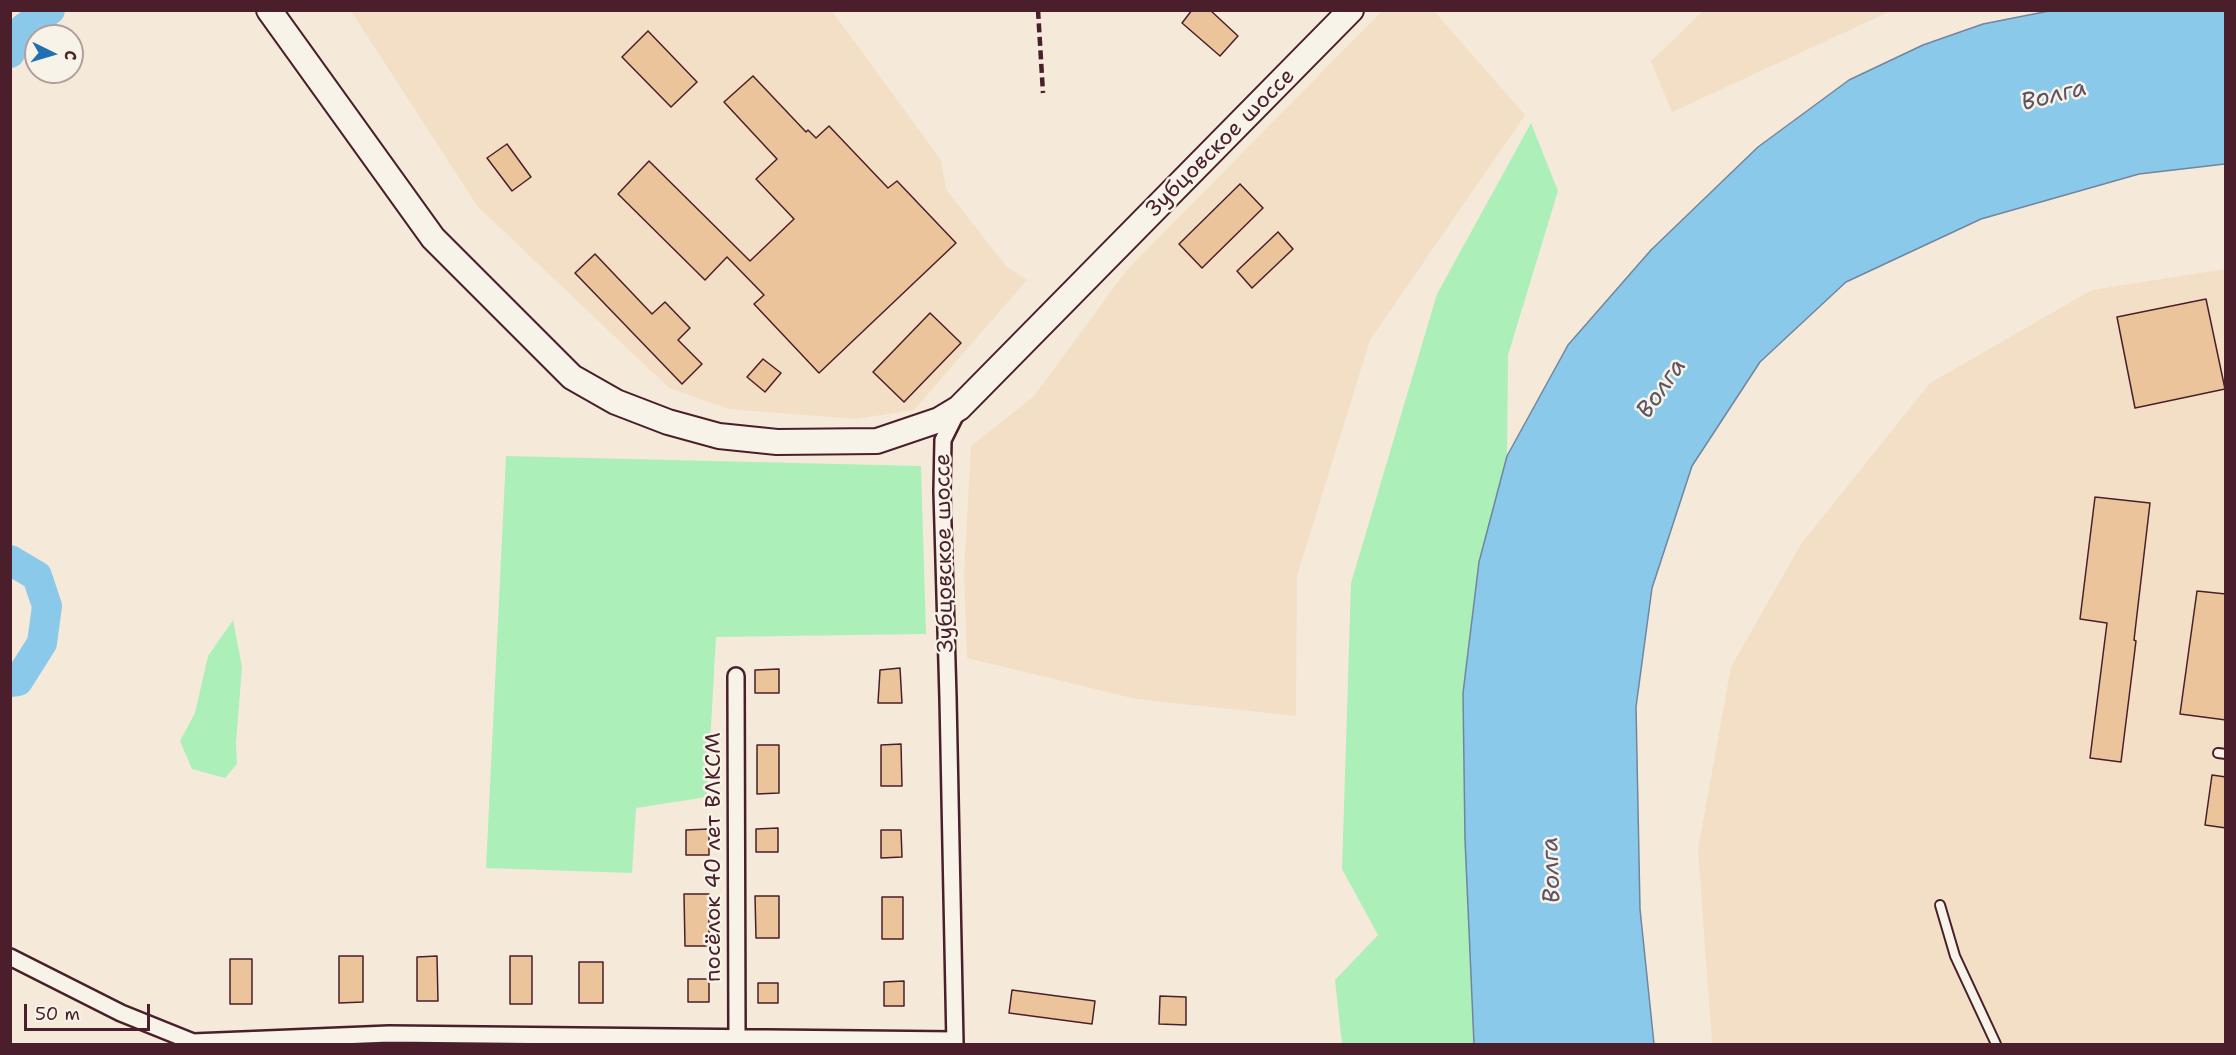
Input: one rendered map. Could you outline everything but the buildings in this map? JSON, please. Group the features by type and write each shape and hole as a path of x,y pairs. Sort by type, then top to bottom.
{"main road":[{"path":"269,10 433,238 572,377 598,392 616,402 668,422 719,436 777,442 877,441 939,420 959,408"},
{"name":"Зубцовское шоссе","path":"959,408 1351,10"}],"street":[{"name":"Зубцовское шоссе","path":"955,1042 942,490 943,440 959,408"},
{"name":"посёлок 40 лет ВЛКСМ","path":"736,676 737,1041"},
{"path":"10,957 121,1013 193,1043 389,1039 955,1042"}],"lane":[{"path":"1940,905 1955,956 1996,1044"}],"shaded area":[{"path":"1704,10 1891,11 1672,112 1651,61"},
{"path":"351,11 832,11 941,160 946,189 1006,266 1027,280 914,410 855,419 729,409 669,388 478,207"},
{"path":"1382,11 1434,11 1525,115 1370,340 1297,576 1296,716 1136,699 967,658 964,574 971,446 1034,396 1126,271"},
{"path":"2225,269 2225,1044 1712,1044 1698,849 1731,667 1801,544 1930,383 2092,290"}],"green space":[{"path":"1531,123 1558,191 1508,355 1507,456 1479,562 1463,693 1465,839 1474,1044 1342,1044 1335,980 1378,935 1342,869 1351,583 1437,294"},
{"path":"506,456 921,466 926,634 716,637 707,797 636,808 632,873 486,868"},
{"path":"233,620 242,667 236,743 237,764 225,778 192,769 180,741 195,713 208,656"}],"water":[{"name":"Волга","path":"2049,11 2225,11 2225,164 2139,174 1981,219 1846,282 1760,362 1692,466 1652,588 1636,707 1640,909 1654,1044 1474,1044 1465,839 1463,693 1479,562 1507,456 1568,345 1651,250 1758,147 1849,80 1923,45 1983,24"}],"waterway":[{"path":"10,53 24,28 50,10"},
{"path":"10,560 37,576 47,606 42,643 18,681 10,682"}],"railway":[{"path":"1038,10 1043,93"}]}
